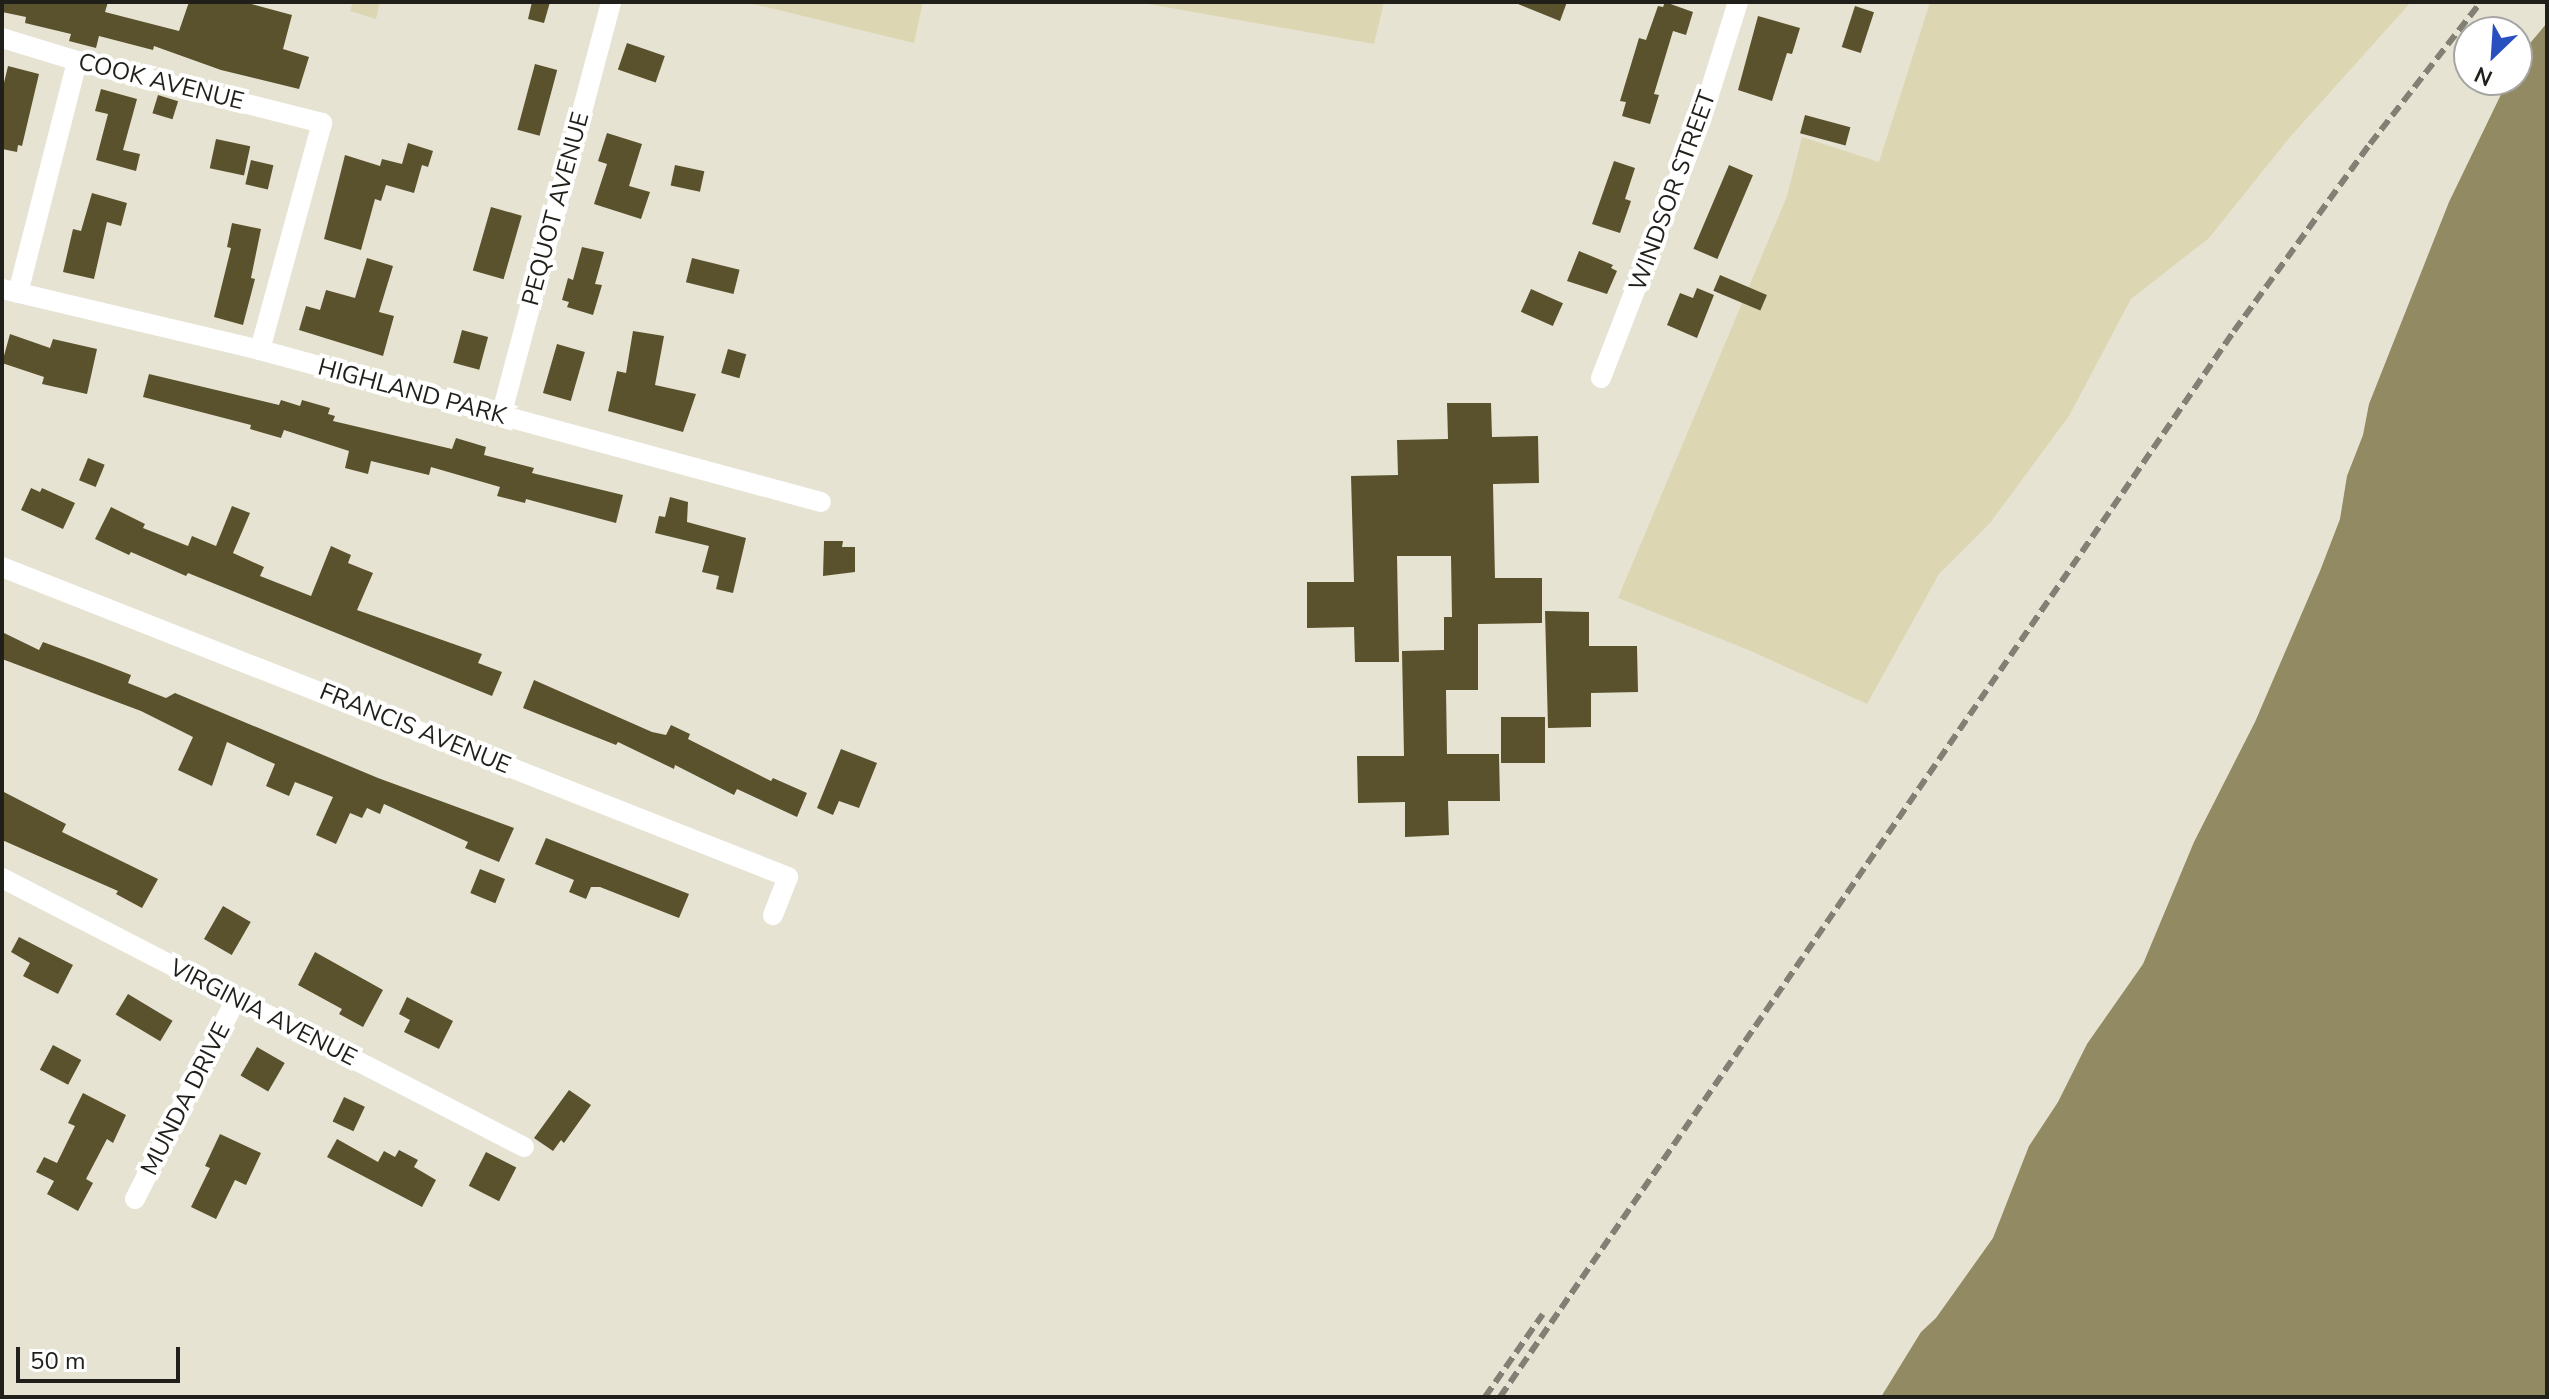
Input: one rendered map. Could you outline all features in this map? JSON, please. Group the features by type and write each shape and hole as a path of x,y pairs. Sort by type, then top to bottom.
{"street":[{"name":"PEQUOT AVENUE","path":"501,416 611,2"},
{"name":"WINDSOR STREET","path":"1601,378 1697,133 1738,2"},
{"name":"COOK AVENUE","path":"2,38 77,61 322,123 260,350"},
{"path":"10,291 77,61"},
{"name":"HIGHLAND PARK","path":"10,291 260,350 821,502"},
{"name":"FRANCIS AVENUE","path":"2,567 788,877 773,915"},
{"name":"VIRGINIA AVENUE","path":"2,878 524,1147"},
{"name":"MUNDA DRIVE","path":"135,1199 236,999"}],"shaded area":[{"path":"353,2 380,2 376,19 350,11"},
{"path":"745,2 923,2 914,43"},
{"path":"1137,2 1384,2 1374,44"},
{"path":"1930,2 2411,2 2290,137 2209,238 2131,299 2069,416 1990,523 1939,574 1867,704 1751,651 1618,598 1787,196 1802,137 1879,162"},
{"path":"2547,23 2547,1397 1881,1397 1921,1332 1936,1318 1993,1238 2029,1146 2058,1102 2087,1044 2143,964 2194,842 2255,722 2320,571 2340,519 2347,476 2363,435 2369,404 2449,202 2500,96 2533,96 2533,40"}],"building":[{"path":"2,2 108,2 105,12 179,31 189,2 244,2 292,15 283,49 309,57 299,89 221,70 154,46 153,50 99,36 96,48 69,41 71,34 25,23 26,17 2,12"},
{"path":"532,2 550,2 544,23 528,19"},
{"path":"1513,2 1567,2 1560,21"},
{"path":"1665,2 1693,12 1686,35 1673,31 1654,94 1659,95 1650,124 1622,116 1626,102 1620,101 1639,38 1646,40 1658,6 1663,7"},
{"path":"1855,6 1874,12 1861,53 1842,47"},
{"path":"1758,16 1800,28 1792,54 1787,53 1772,101 1738,90"},
{"path":"627,43 665,56 656,82 618,69"},
{"path":"535,64 557,70 540,136 517,130"},
{"path":"8,66 39,74 22,146 18,145 17,152 2,149 2,91"},
{"path":"101,89 137,99 123,150 140,154 136,171 96,160 108,114 95,111"},
{"path":"158,95 178,101 173,119 152,113"},
{"path":"1805,115 1850,127 1845,146 1800,133"},
{"path":"607,133 642,144 629,186 650,192 641,219 594,204 607,164 598,161"},
{"path":"216,139 250,146 244,176 210,168"},
{"path":"408,143 433,151 428,167 422,165 414,193 386,185 381,201 375,199 361,250 324,239 345,155 380,166 382,159 402,164"},
{"path":"251,160 273,165 268,190 245,184"},
{"path":"1614,161 1635,168 1625,199 1631,201 1620,233 1592,224"},
{"path":"675,165 704,171 700,192 671,186"},
{"path":"1729,165 1753,175 1717,259 1693,249"},
{"path":"92,193 127,203 121,226 107,222 94,279 63,272 73,229 81,231"},
{"path":"491,207 522,216 504,279 473,270"},
{"path":"232,223 261,229 251,278 255,279 243,325 214,317 231,248 227,247"},
{"path":"582,247 604,252 595,284 602,285 593,315 567,307 569,302 562,300 568,278 573,280"},
{"path":"1579,251 1613,265 1611,268 1617,271 1607,294 1567,281"},
{"path":"367,258 393,266 379,312 394,316 383,356 299,330 306,306 320,310 326,290 355,298"},
{"path":"692,258 740,270 733,294 686,282"},
{"path":"1720,275 1767,295 1760,311 1713,291"},
{"path":"1697,288 1714,295 1697,338 1667,325 1680,293 1693,298"},
{"path":"1531,289 1563,303 1553,326 1521,312"},
{"path":"462,330 488,337 479,370 453,363"},
{"path":"633,331 664,336 655,385 696,394 683,432 608,411 617,371 626,373"},
{"path":"10,334 50,348 53,339 97,349 87,394 42,384 44,377 2,363"},
{"path":"557,344 585,352 571,401 543,393"},
{"path":"728,349 746,354 739,378 721,373"},
{"path":"149,374 279,405 281,400 300,406 302,400 330,408 328,414 335,416 333,421 452,449 456,438 486,447 484,455 534,468 532,473 623,495 616,523 526,499 525,503 497,496 500,487 431,467 429,475 371,461 368,474 345,468 349,451 284,430 281,438 250,429 251,425 143,397"},
{"path":"1447,403 1491,403 1492,437 1538,436 1539,483 1493,484 1495,578 1542,578 1542,623 1478,624 1478,690 1446,690 1447,754 1499,754 1500,801 1448,801 1449,835 1405,837 1405,802 1358,803 1357,756 1404,756 1402,651 1444,650 1444,617 1452,617 1451,556 1397,556 1399,662 1355,662 1354,627 1307,628 1307,582 1354,582 1351,476 1398,475 1397,440 1448,439"},
{"path":"88,458 105,465 96,487 79,480"},
{"path":"31,488 40,492 42,488 75,503 63,529 21,510"},
{"path":"670,497 688,502 687,522 746,538 733,593 716,589 719,576 702,572 709,546 655,533 659,516 665,517"},
{"path":"232,506 250,513 233,553 264,567 260,576 311,596 331,546 351,555 348,563 373,573 357,610 482,654 478,663 502,672 492,696 188,573 186,576 95,539 111,507 145,524 143,528 188,546 192,536 216,546"},
{"path":"824,541 843,541 842,547 855,547 855,572 823,576"},
{"path":"1545,611 1589,612 1589,646 1637,646 1638,692 1591,693 1591,727 1548,728"},
{"path":"2,632 39,650 43,642 100,663 131,675 128,683 166,698 175,693 378,778 514,828 499,862 465,848 468,842 384,804 380,814 367,808 362,818 350,813 336,844 316,835 333,797 295,782 289,796 266,786 275,764 227,742 212,786 178,770 193,737 141,711 2,659"},
{"path":"534,680 652,732 666,735 671,725 690,734 688,739 771,781 773,778 807,793 797,817 737,789 734,795 675,765 674,769 618,742 616,745 523,708"},
{"path":"1501,717 1545,717 1545,763 1501,763"},
{"path":"841,749 877,763 859,808 839,801 833,815 817,808"},
{"path":"2,791 66,824 62,832 158,879 142,908 116,894 118,891 2,840"},
{"path":"546,838 689,894 679,918 600,887 591,887 586,899 569,892 574,880 535,864"},
{"path":"480,869 505,879 495,903 470,893"},
{"path":"223,906 251,922 232,955 204,939"},
{"path":"19,937 73,965 58,994 23,976 30,963 11,952"},
{"path":"315,952 383,990 363,1027 339,1014 342,1009 298,985"},
{"path":"128,994 173,1021 160,1041 116,1015"},
{"path":"407,997 453,1021 439,1049 404,1032 410,1020 399,1014"},
{"path":"53,1045 81,1060 68,1085 40,1070"},
{"path":"257,1047 285,1063 268,1092 240,1076"},
{"path":"569,1090 591,1105 564,1143 561,1140 553,1151 534,1138"},
{"path":"83,1093 126,1115 113,1143 107,1139 86,1179 93,1183 78,1211 47,1194 54,1181 36,1172 44,1157 57,1163 75,1126 68,1123"},
{"path":"344,1097 365,1107 353,1131 333,1121"},
{"path":"220,1134 261,1153 246,1185 235,1180 216,1219 191,1207 210,1168 205,1166"},
{"path":"337,1139 378,1162 384,1151 395,1157 399,1150 418,1160 414,1167 436,1180 422,1207 327,1157"},
{"path":"486,1152 516,1167 499,1201 469,1186"}],"railway":[{"path":"1500,1397 2234,331 2370,144 2481,2"},
{"path":"1485,1397 1543,1314"}]}
